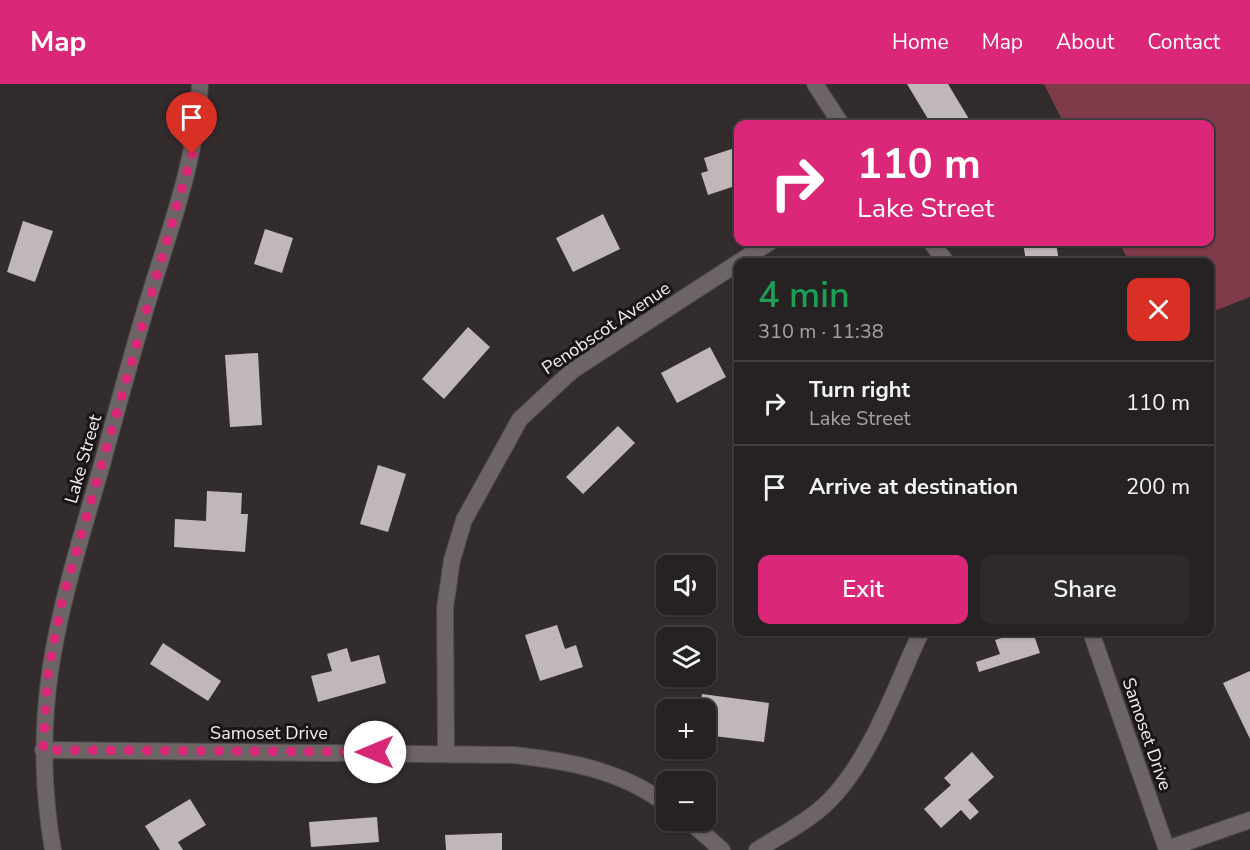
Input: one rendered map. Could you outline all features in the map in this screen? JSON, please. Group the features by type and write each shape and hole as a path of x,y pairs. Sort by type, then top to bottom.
{"street":[{"name":"Lake Street","path":"53,850 43,750 48,672 62,601 192,154 199,113 200,84"},
{"path":"815,84 838,120"},
{"name":"Penobscot Avenue","path":"745,258 764,246"},
{"name":"Penobscot Avenue","path":"446,752 445,608 452,560 464,520 520,419 573,370 734,265"},
{"path":"757,850 810,817 845,783 870,741 919,636"},
{"name":"Samoset Drive","path":"1092,636 1167,850"},
{"name":"Samoset Drive","path":"43,750 446,752 562,760 632,782 656,798"},
{"path":"1167,850 1250,820"},
{"path":"700,831 722,850"}],"shaded area":[{"path":"1044,84 1250,84 1250,297 1214,311 1214,258 1127,258 1121,246 1214,246 1214,120 1062,120"}],"building":[{"path":"907,84 948,84 970,120 929,120"},
{"path":"734,148 734,186 708,195 701,173 708,171 704,158"},
{"path":"603,214 620,249 573,272 556,238"},
{"path":"23,221 53,231 35,282 7,272"},
{"path":"265,229 293,238 282,273 254,264"},
{"path":"1024,246 1057,246 1058,258 1025,258"},
{"path":"468,327 490,347 444,399 422,379"},
{"path":"710,347 726,377 677,403 661,373"},
{"path":"258,353 262,425 230,427 225,355"},
{"path":"618,426 635,443 583,494 566,477"},
{"path":"378,465 406,474 388,532 360,524"},
{"path":"207,491 242,493 241,514 248,514 245,552 174,547 175,519 206,521"},
{"path":"557,625 565,649 576,645 583,667 540,681 525,635"},
{"path":"1008,636 1034,636 1040,653 979,672 976,662 1000,654 995,640"},
{"path":"163,643 221,681 208,701 150,664"},
{"path":"347,648 351,662 379,655 386,683 318,702 311,676 332,671 327,654"},
{"path":"1250,671 1250,739 1223,683"},
{"path":"702,694 769,703 764,742 716,736 716,699 701,699"},
{"path":"972,752 994,777 968,800 979,812 970,820 961,810 941,828 924,809 951,785 944,778"},
{"path":"190,799 206,825 178,842 183,850 160,850 145,826"},
{"path":"377,817 379,842 311,847 309,822"},
{"path":"502,833 502,850 446,850 445,835"}],"route":[{"path":"192,154 62,601 48,672 43,750 164,753 375,752"}]}
